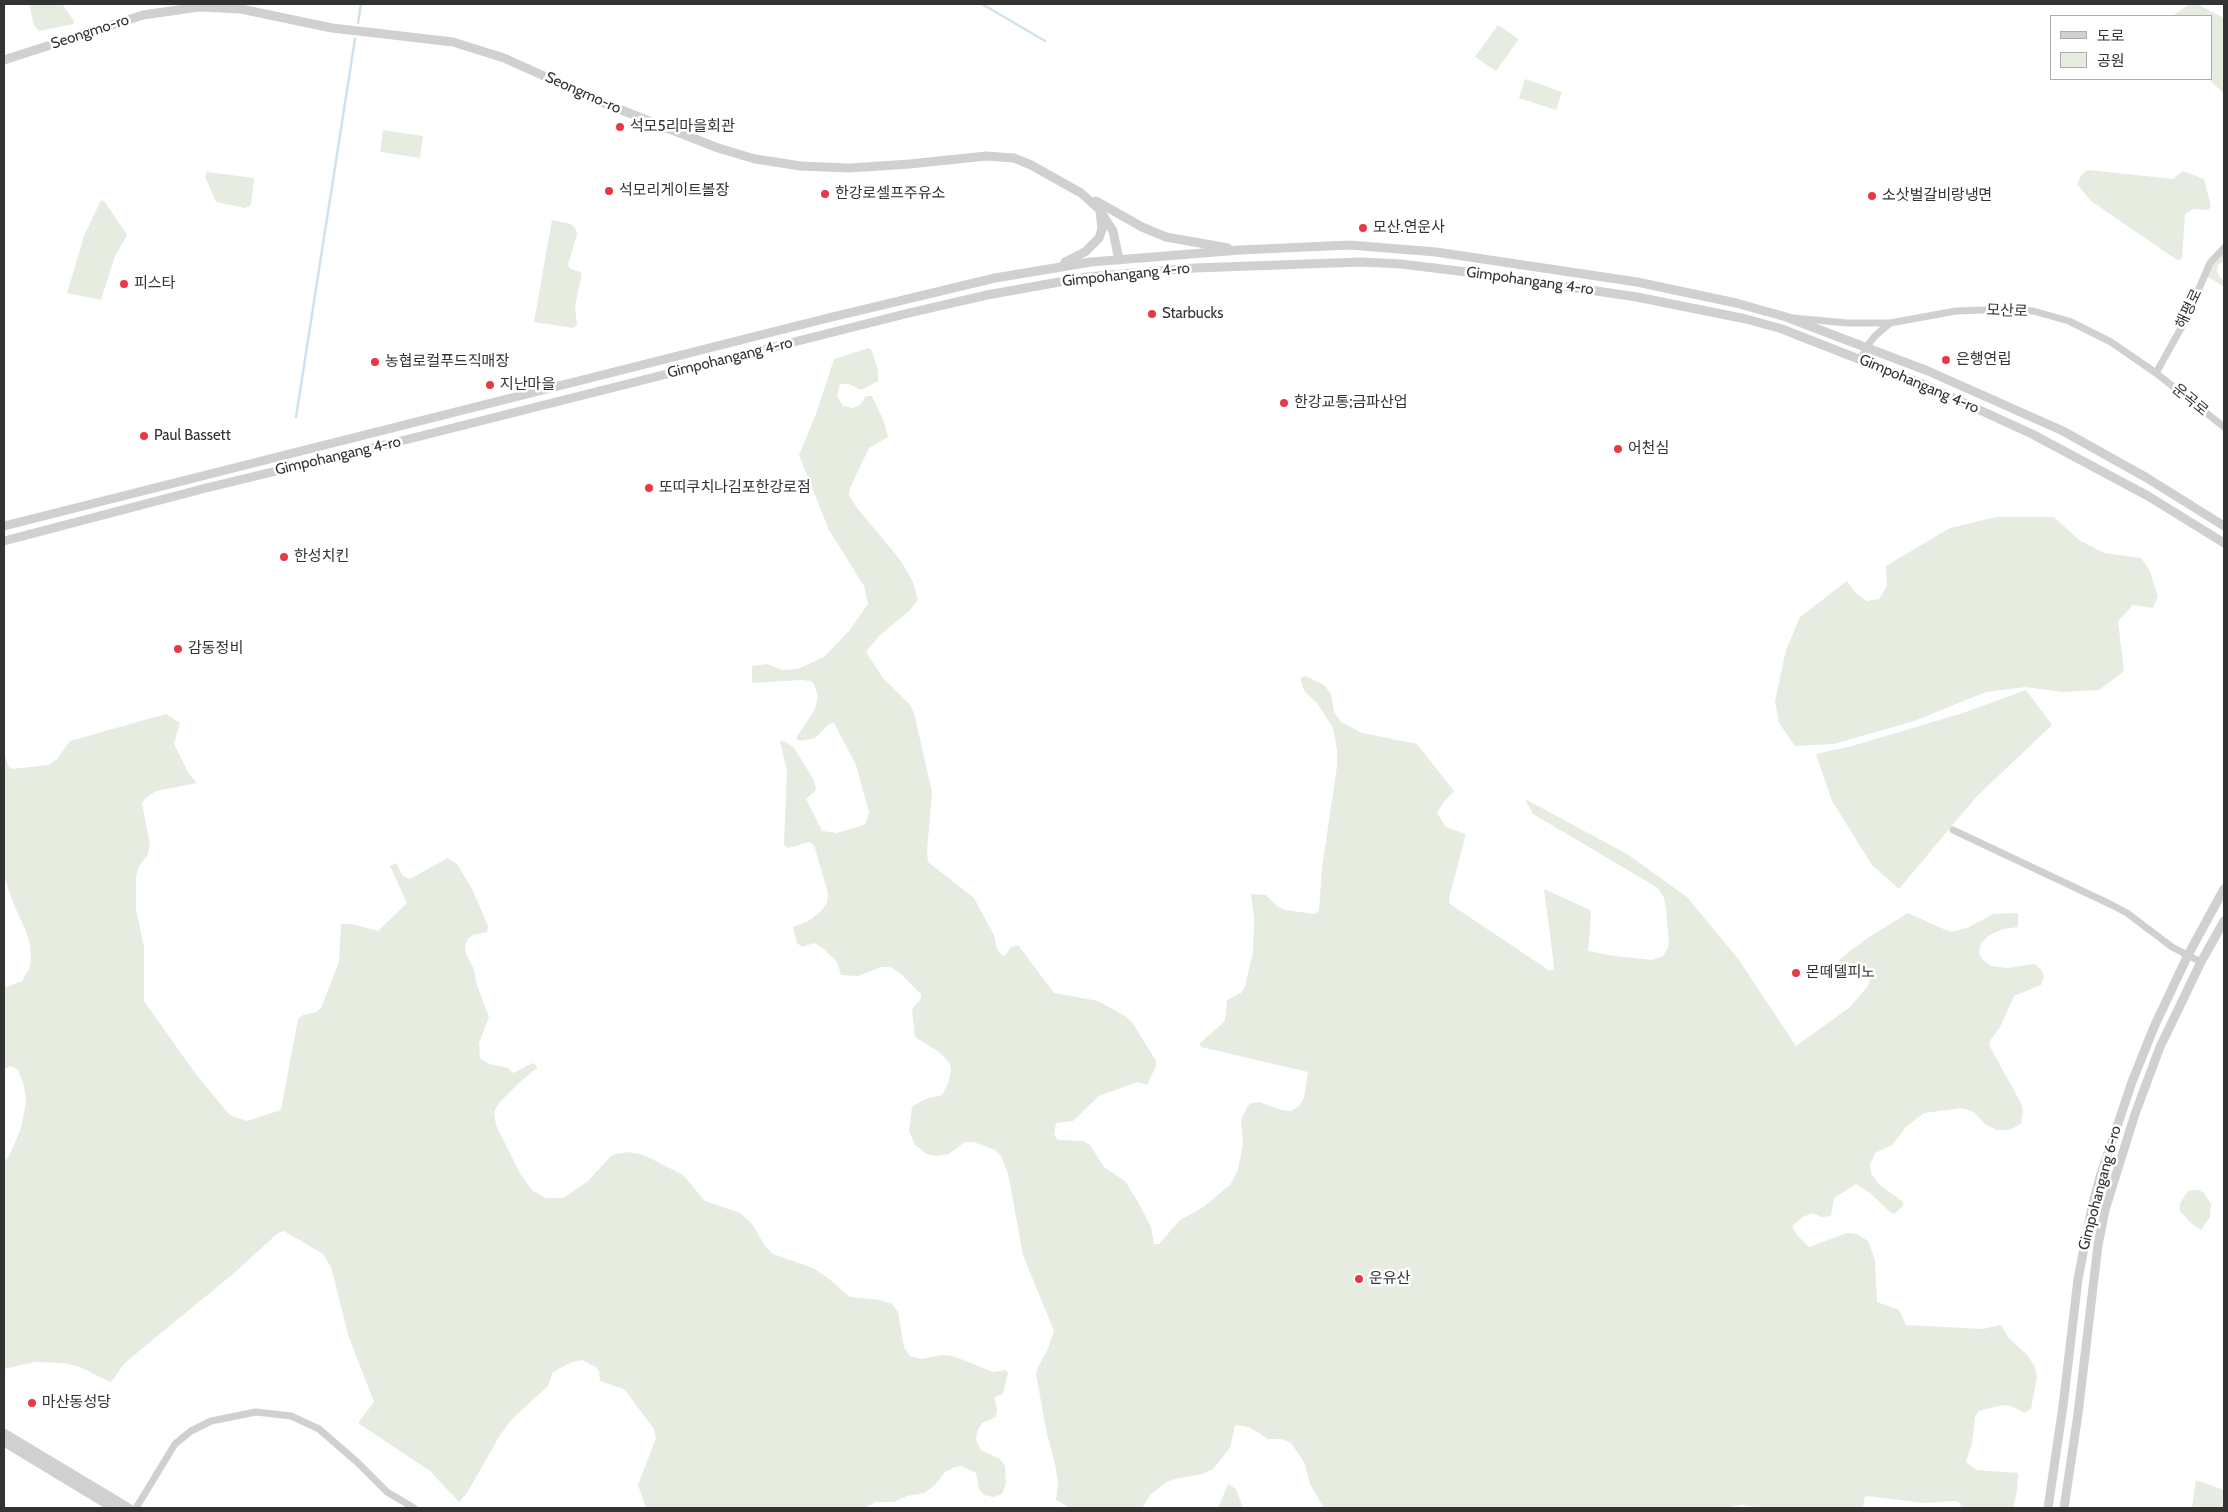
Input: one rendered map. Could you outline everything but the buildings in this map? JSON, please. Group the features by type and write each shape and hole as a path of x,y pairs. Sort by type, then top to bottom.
{"street":[{"name":"Seongmo-ro","path":"4,60 160,12 199,7 240,9 332,28 434,39 471,47 530,69 623,111 718,148 755,159 801,166 850,168 998,156 1014,158 1032,165 1081,192 1099,209 1113,231 1120,260"},
{"path":"1081,192 1142,227 1166,237 1240,250"},
{"path":"1056,267 1085,252 1099,238 1102,229 1099,209"},
{"name":"Gimpohangang 4-ro","path":"4,526 941,290 1056,267 1240,250 1350,245 1436,252 1637,282 1736,303 1786,317 1867,346 1936,374 2063,431 2147,478 2224,526"},
{"name":"해평로","path":"2156,373 2185,321 2210,263 2224,248"},
{"name":"Gimpohangang 4-ro","path":"4,542 206,488 409,439 908,313 988,295 1087,277 1248,266 1361,262 1401,264 1544,282 1637,297 1773,327 1862,359 1925,385 2032,434 2148,496 2224,543"},
{"name":"모산로","path":"1786,317 1847,323 1890,323 1956,311 2010,309 2032,311 2058,317 2087,329 2111,342 2156,373"},
{"path":"1862,359 1867,346 1890,323"},
{"name":"운곡로","path":"2156,373 2224,427"},
{"path":"1953,830 2112,905 2127,913 2172,947 2201,962"},
{"name":"Gimpohangang 6-ro","path":"2048,1508 2063,1406 2078,1279 2092,1207 2132,1082 2154,1027 2188,955 2224,889"},
{"name":"Gimpohangang 6-ro","path":"2064,1508 2078,1414 2096,1264 2105,1210 2135,1114 2160,1047 2201,962 2224,921"},
{"path":"136,1508 159,1467 175,1444 191,1431 211,1421 256,1412 291,1416 319,1429 357,1462 387,1492 414,1508"},
{"path":"4,1433 129,1508"},
{"path":"4,1442 113,1508"}],"green space":[{"path":"29,4 62,4 74,21 73,24 39,31 34,25"},
{"path":"2197,4 2224,18 2224,94 2210,80 2213,80 2213,15 2174,15 2189,5"},
{"path":"1498,25 1519,39 1496,71 1475,57"},
{"path":"1525,79 1562,92 1556,110 1519,98"},
{"path":"383,130 423,136 420,158 380,152"},
{"path":"2088,170 2173,179 2183,171 2204,179 2211,206 2208,210 2193,209 2185,214 2182,259 2177,260 2091,201 2077,184 2082,174"},
{"path":"207,172 254,178 251,205 245,208 216,202 205,177"},
{"path":"101,200 105,202 127,235 115,256 101,300 67,293 84,236"},
{"path":"552,220 571,224 576,229 577,235 568,264 569,268 582,273 575,306 577,325 573,328 534,322"},
{"path":"2224,251 2224,261 2218,265 2217,270 2219,276 2224,281 2224,287 2207,276 2213,263"},
{"path":"869,348 872,351 878,370 878,381 861,390 849,384 840,384 837,396 843,406 852,408 860,405 866,396 872,396 884,422 888,437 869,448 850,488 849,495 857,508 901,561 913,582 918,600 910,610 879,636 866,652 883,678 910,705 914,713 932,792 927,851 928,862 974,898 994,935 997,949 1002,955 1005,956 1011,947 1018,945 1054,993 1098,1001 1125,1016 1132,1022 1156,1061 1156,1066 1147,1085 1137,1082 1099,1096 1073,1121 1056,1123 1054,1135 1058,1140 1083,1141 1090,1145 1104,1167 1125,1181 1151,1227 1154,1244 1159,1244 1180,1220 1202,1208 1230,1185 1238,1170 1243,1144 1241,1120 1251,1103 1259,1102 1281,1110 1291,1111 1299,1106 1304,1098 1308,1072 1201,1047 1199,1044 1225,1021 1227,1000 1241,993 1245,986 1253,953 1254,918 1251,894 1266,895 1277,906 1285,910 1315,914 1319,911 1322,868 1337,766 1337,750 1333,728 1317,703 1305,692 1301,677 1306,676 1324,685 1331,694 1334,712 1341,722 1362,733 1417,744 1454,791 1437,813 1446,827 1465,834 1449,899 1450,904 1550,971 1554,969 1544,889 1590,910 1588,951 1614,956 1652,960 1663,956 1669,946 1666,909 1664,898 1658,888 1533,814 1525,799 1627,854 1687,897 1739,960 1796,1046 1850,1007 1868,986 1870,979 1868,974 1850,973 1842,976 1836,974 1835,971 1841,958 1869,937 1908,913 1950,932 1967,928 1993,914 2018,913 2018,927 2003,929 1988,936 1981,944 1979,953 1983,960 1991,966 2007,968 2035,964 2042,971 2044,977 2041,985 2014,996 2000,1027 1989,1042 2021,1103 2023,1110 2021,1124 2009,1130 1997,1130 1986,1125 1974,1112 1962,1108 1924,1113 1906,1127 1892,1145 1875,1153 1870,1165 1871,1173 1880,1185 1903,1202 1903,1206 1894,1214 1869,1192 1856,1184 1834,1198 1831,1216 1822,1217 1812,1213 1803,1217 1792,1226 1797,1235 1809,1247 1847,1233 1857,1234 1868,1241 1875,1260 1877,1302 1899,1310 1906,1325 1983,1329 2001,1325 2008,1337 2028,1356 2035,1367 2037,1377 2031,1409 2025,1413 2011,1406 2002,1405 1979,1411 1975,1417 1972,1443 1966,1462 1976,1470 2018,1473 2017,1492 2013,1508 1961,1508 1960,1503 1956,1501 1925,1503 1865,1496 1863,1508 1763,1508 1742,1505 1723,1508 1324,1508 1310,1484 1304,1462 1291,1443 1281,1439 1268,1439 1249,1427 1235,1425 1230,1448 1213,1469 1202,1474 1166,1482 1150,1495 1142,1508 1070,1508 1056,1500 1058,1482 1036,1374 1054,1331 1023,1255 1008,1173 1001,1156 995,1150 974,1142 965,1142 949,1154 937,1156 927,1154 915,1145 909,1131 912,1107 925,1099 942,1095 948,1084 951,1070 950,1064 939,1052 915,1037 912,1009 921,999 921,994 900,973 890,967 882,967 858,976 841,975 837,962 824,949 814,943 802,947 797,943 793,927 810,920 821,911 827,903 828,893 814,845 809,842 788,848 784,845 787,771 780,741 786,742 794,748 814,780 816,790 806,799 822,831 836,833 861,826 866,823 869,812 856,765 834,723 829,724 815,738 800,741 796,738 815,709 818,696 814,684 811,681 801,680 752,683 752,666 767,664 782,670 798,669 824,657 849,631 868,604 864,586 829,530 799,455 816,414 834,359"},
{"path":"1996,517 2054,517 2079,540 2104,553 2141,558 2150,571 2158,597 2153,608 2133,605 2118,621 2124,671 2099,690 2062,692 2026,687 1986,692 1914,721 1834,744 1795,746 1779,723 1775,701 1786,650 1800,617 1847,581 1855,592 1867,601 1879,599 1887,586 1886,566 1950,528"},
{"path":"2026,690 2052,725 1976,797 1899,889 1872,865 1832,801 1816,754 1852,746 1960,714"},
{"path":"166,714 180,723 174,744 189,774 197,783 156,791 142,803 150,845 148,854 139,866 136,877 136,909 144,947 144,1001 195,1073 227,1112 232,1116 247,1121 281,1110 298,1019 303,1015 317,1012 321,1008 339,962 341,924 352,924 378,931 407,903 390,866 396,863 403,876 410,879 448,858 457,864 472,889 488,926 487,932 473,935 465,945 466,954 474,969 476,982 489,1017 479,1043 480,1058 489,1064 508,1068 513,1073 533,1063 537,1066 499,1103 494,1112 496,1125 521,1175 533,1191 546,1198 563,1198 588,1181 612,1155 627,1152 644,1155 683,1175 705,1201 740,1213 752,1224 765,1246 773,1254 813,1268 850,1297 880,1300 892,1304 898,1312 904,1347 910,1356 921,1359 942,1355 953,1356 993,1372 1006,1370 1008,1373 1003,1394 994,1397 997,1409 996,1417 982,1423 977,1432 976,1440 981,1450 1000,1459 1005,1466 1006,1484 1002,1494 993,1497 984,1495 979,1489 976,1473 961,1466 945,1472 934,1486 924,1493 907,1496 894,1502 876,1502 864,1508 646,1508 638,1485 656,1438 654,1429 624,1389 600,1381 599,1371 596,1367 582,1360 572,1362 553,1372 548,1386 512,1419 500,1435 467,1493 459,1502 430,1471 358,1423 374,1402 348,1335 331,1267 323,1254 284,1231 278,1233 233,1274 133,1356 110,1382 80,1367 64,1363 35,1362 4,1369 4,1163 21,1128 26,1102 24,1085 18,1070 11,1066 4,1069 4,988 22,981 30,967 31,957 26,931 4,876 4,754 9,767 12,769 49,765 57,759 70,741"},
{"path":"2199,1190 2204,1193 2211,1204 2210,1217 2201,1230 2192,1224 2180,1211 2180,1203 2188,1191"},
{"path":"2196,1480 2224,1490 2224,1508 2192,1508"},
{"path":"1228,1484 1236,1489 1243,1508 1218,1508"}],"waterway":[{"path":"358,23 361,4"},
{"path":"982,4 1045,41"},
{"path":"296,417 355,39"}],"place":[{"name":"석모5리마을회관","path":"620,127"},
{"name":"석모리게이트볼장","path":"609,191"},
{"name":"한강로셀프주유소","path":"825,194"},
{"name":"소삿벌갈비랑냉면","path":"1872,196"},
{"name":"모산.연운사","path":"1363,228"},
{"name":"피스타","path":"124,284"},
{"name":"Starbucks","path":"1152,314"},
{"name":"은행연립","path":"1946,360"},
{"name":"농협로컬푸드직매장","path":"375,362"},
{"name":"지난마을","path":"490,385"},
{"name":"한강교통;금파산업","path":"1284,403"},
{"name":"Paul Bassett","path":"144,436"},
{"name":"어천심","path":"1618,449"},
{"name":"또띠쿠치나김포한강로점","path":"649,488"},
{"name":"한성치킨","path":"284,557"},
{"name":"감동정비","path":"178,649"},
{"name":"몬떼델피노","path":"1796,973"},
{"name":"운유산","path":"1359,1279"},
{"name":"마산동성당","path":"32,1403"}]}
